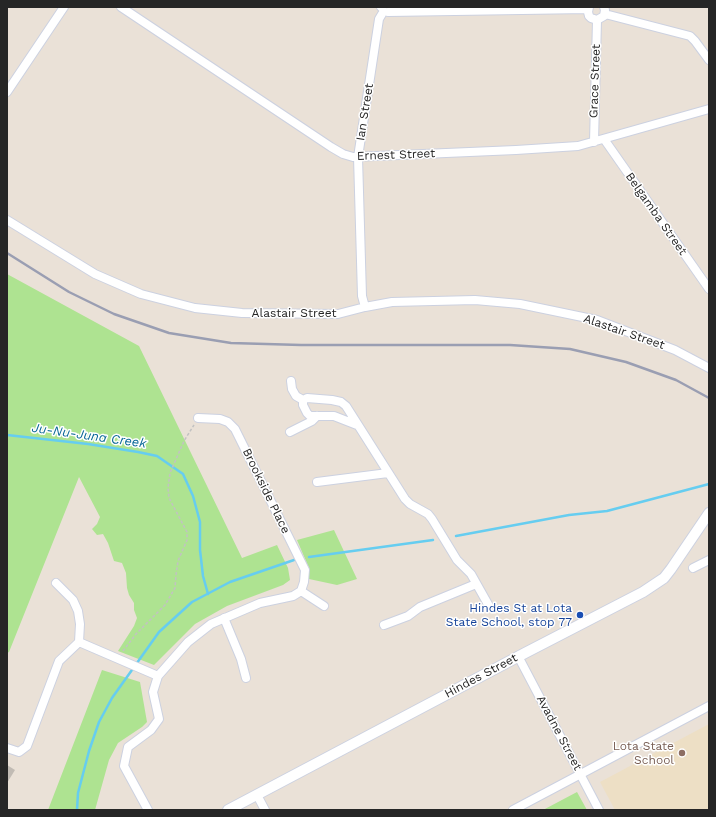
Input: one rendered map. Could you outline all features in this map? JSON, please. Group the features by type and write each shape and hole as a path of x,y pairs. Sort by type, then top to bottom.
{"street":[{"path":"7,92 64,7"},
{"name":"Ernest Street","path":"121,7 331,147 343,154 358,157 578,146 604,140 709,109"},
{"path":"384,9 589,8 588,12 591,18 597,20 602,18 604,11 690,36 709,60"},
{"name":"Ian Street","path":"365,307 362,296 358,157 379,20 384,9"},
{"name":"Grace Street","path":"594,142 597,20"},
{"name":"Belgamba Street","path":"604,140 709,289"},
{"name":"Alastair Street","path":"7,220 95,274 141,294 195,308 242,313 338,314 392,302 475,300 520,304 596,320 675,350 709,368"},
{"path":"291,381 292,389 296,396 303,400 307,398 326,399 341,402 346,406 405,499 410,504 428,514 432,519 457,560 471,574 489,606"},
{"path":"303,400 303,405 310,416 334,416 357,425"},
{"path":"290,432 312,421 317,416"},
{"name":"Brookside Place","path":"198,418 220,419 228,422 235,429 305,570 304,582 301,591"},
{"path":"317,482 388,473"},
{"name":"Hindes Street","path":"228,810 518,656 643,592 656,584 671,569 708,516"},
{"path":"694,568 709,560"},
{"path":"7,748 18,752 27,746 59,661 78,642 80,624 78,611 73,600 56,583"},
{"path":"384,625 408,616 420,607 476,584"},
{"path":"148,810 124,766 128,747 151,730 159,719 153,692 158,676 188,642 211,624 224,618 260,603 293,596 301,591 324,606"},
{"path":"224,618 239,654 246,678"},
{"path":"78,642 158,676"},
{"name":"Avadne Street","path":"518,656 599,810"},
{"path":"513,810 709,706"},
{"path":"257,795 265,810"}],"path":[{"path":"118,659 136,634 165,605 175,585 178,561 187,540 187,532 169,498 168,488 170,473 184,441 198,418"}],"shaded area":[{"name":"Lota State School","path":"709,724 709,810 615,810 600,782"}],"green space":[{"path":"7,274 139,346 242,558 277,545 288,568 290,580 283,585 227,606 195,624 154,665 118,651 134,626 137,618 134,610 134,603 129,595 126,573 122,563 114,561 108,543 103,534 97,535 92,529 97,524 100,517 79,477 9,652 7,653"},
{"path":"334,530 357,579 337,585 309,579 309,568 297,540"},
{"path":"102,670 140,682 147,722 118,743 109,760 95,810 48,810"},
{"path":"577,792 587,810 543,810"}],"building":[{"path":"7,765 15,770 7,783"}],"waterway":[{"name":"Ju-Nu-Juna Creek","path":"7,435 88,444 157,456 183,474 193,496 200,522 200,550 203,576 208,594"},
{"path":"456,536 569,515 607,511 709,484"},
{"path":"309,557 433,540"},
{"path":"77,810 78,793 89,751 99,722 112,698 159,632 192,602 230,582 294,560"}],"railway":[{"path":"7,253 69,292 114,314 169,333 231,343 301,345 510,345 570,349 626,362 676,380 709,398"}],"place":[{"name":"Hindes St at Lota State School, stop 77","path":"580,615"},
{"name":"Lota State School","path":"682,753"}]}
